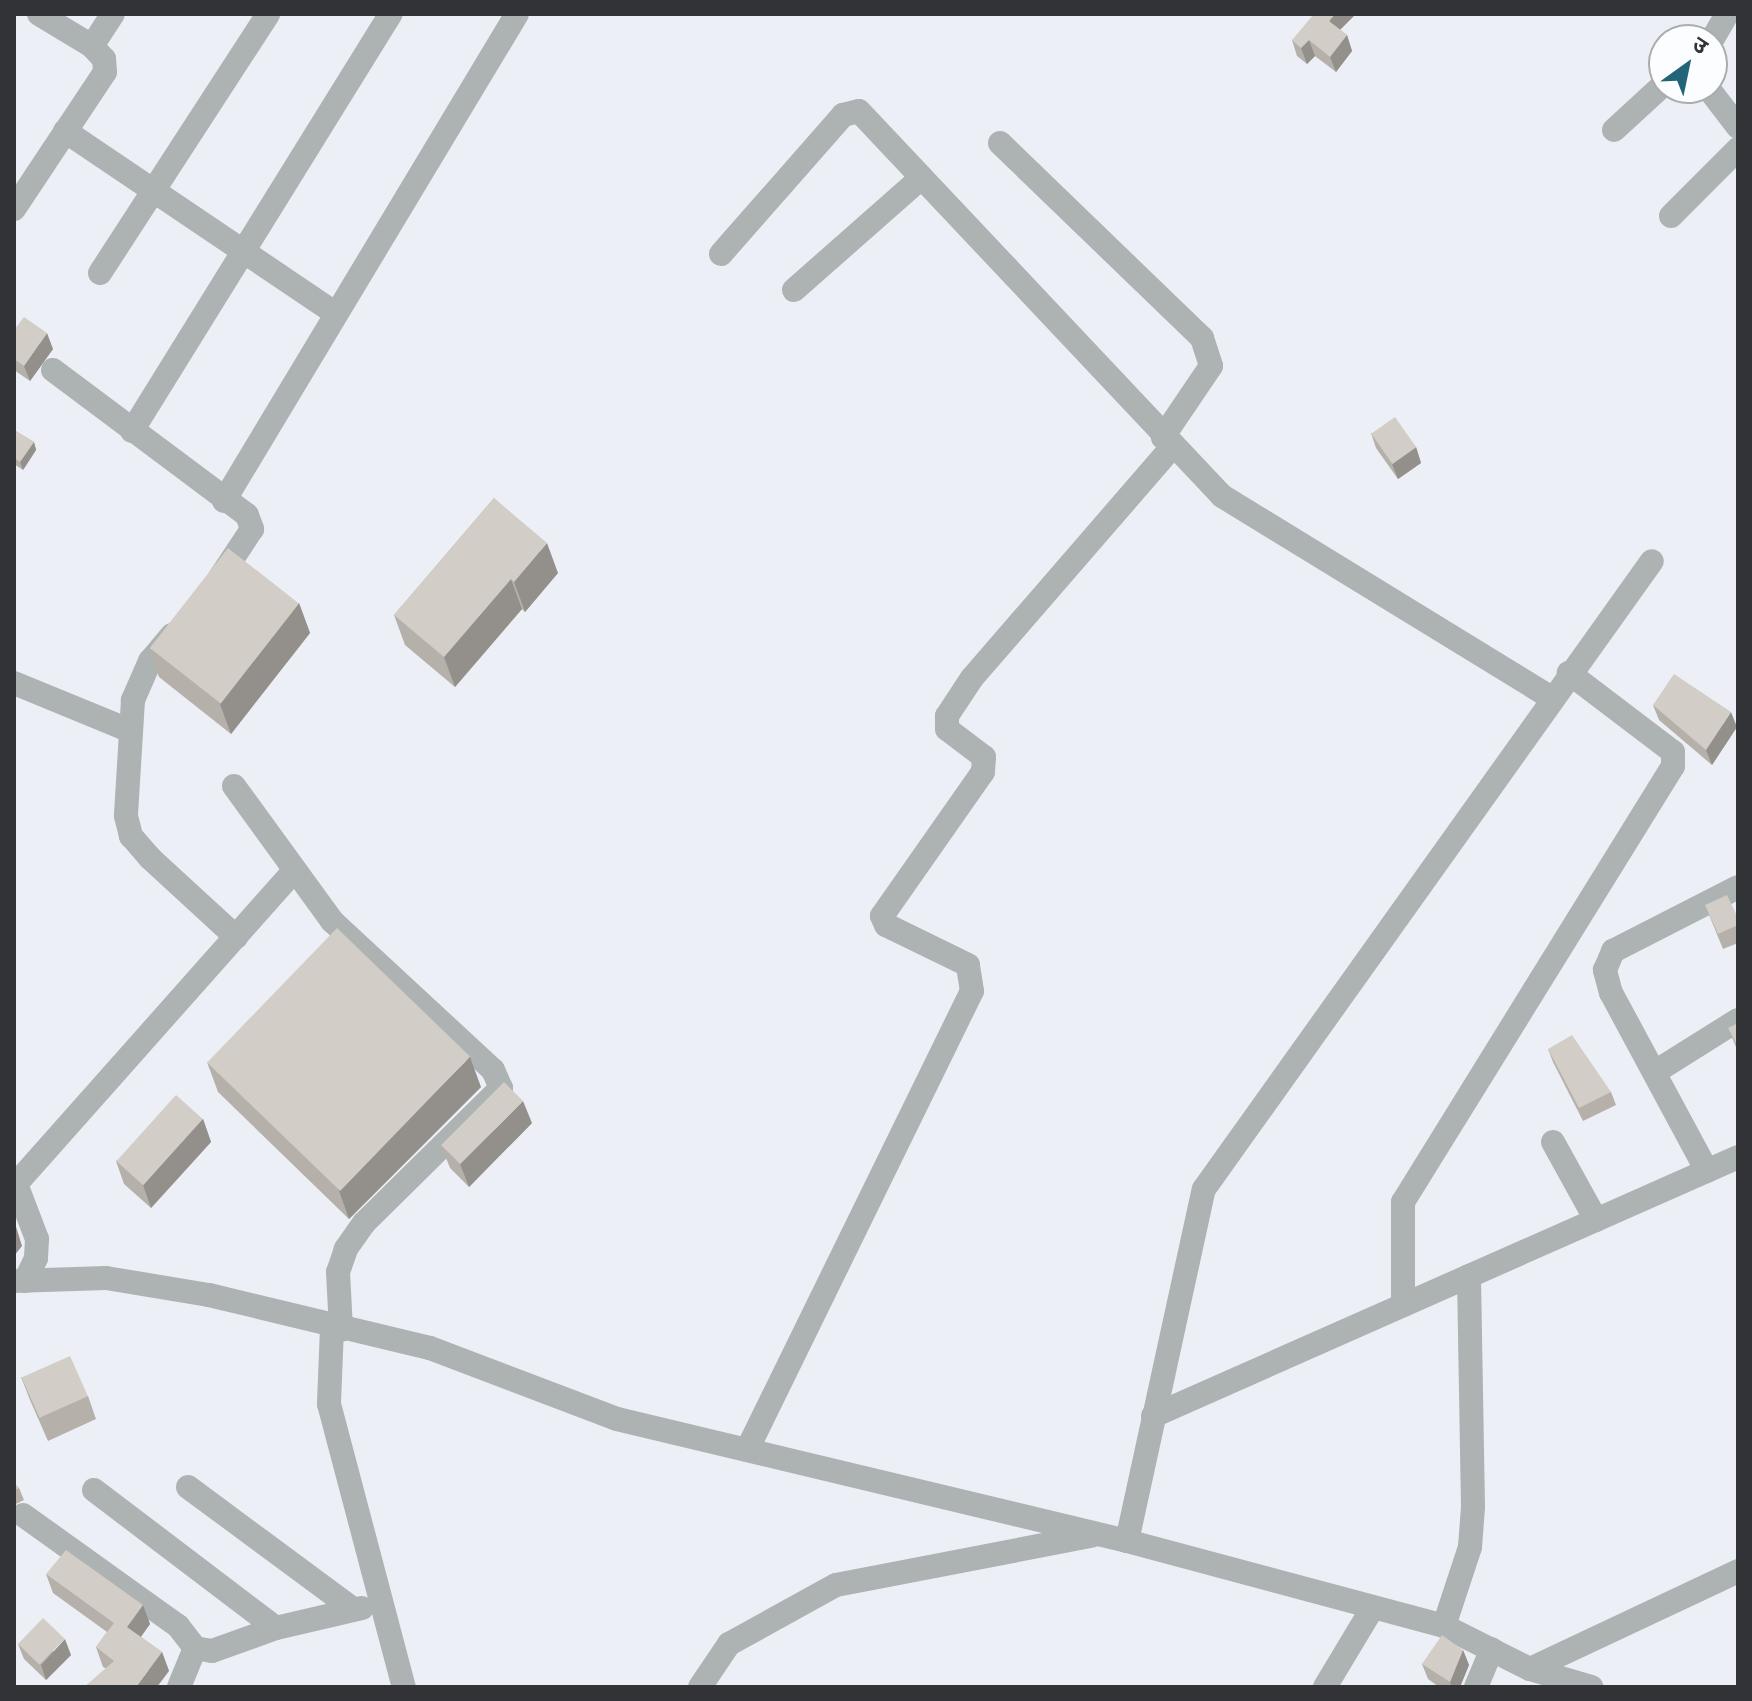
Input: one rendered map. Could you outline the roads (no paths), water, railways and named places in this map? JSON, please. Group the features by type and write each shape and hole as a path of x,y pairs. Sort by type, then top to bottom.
{"street":[{"path":"14,209 105,72 104,59 92,46 39,14"},
{"path":"92,46 113,14"},
{"path":"100,273 268,14"},
{"path":"132,431 391,14"},
{"path":"224,501 517,14"},
{"path":"1614,130 1648,99"},
{"path":"1720,104 1738,127"},
{"path":"721,254 850,111 859,111 1168,442 1244,512 1551,698"},
{"path":"65,131 336,314"},
{"path":"747,1450 972,991 968,965 886,925 882,916 983,772 984,757 947,729 947,716 972,678 1168,442 1211,366 1202,338 1000,143"},
{"path":"1671,216 1738,149"},
{"path":"794,290 921,178"},
{"path":"53,370 224,501 247,515 252,529 240,553 150,661 133,700 126,816 131,836 236,937"},
{"path":"1127,1541 1204,1189 1551,698 1652,561"},
{"path":"1403,1305 1400,1222 1408,1193 1673,766 1673,752 1569,673"},
{"path":"14,683 131,731"},
{"path":"234,786 332,921 493,1070 501,1088 364,1223 346,1249 338,1272 337,1329 329,1404 378,1606 404,1687"},
{"path":"19,1281 36,1258 37,1239 16,1184 295,870"},
{"path":"1707,1171 1611,993 1605,970 1613,951 1738,887"},
{"path":"1655,1072 1738,1020"},
{"path":"1553,1142 1596,1220"},
{"path":"1153,1416 1738,1157"},
{"path":"1444,1626 1470,1547 1472,1520 1469,1276"},
{"path":"19,1281 106,1278 209,1295 337,1329 430,1348 617,1419 1100,1534 1444,1626 1530,1669 1591,1687"},
{"path":"188,1487 353,1609"},
{"path":"94,1490 276,1628"},
{"path":"23,1515 178,1626 195,1648 212,1651 276,1628 378,1606"},
{"path":"676,1687 703,1683 729,1644 836,1585 1100,1534"},
{"path":"1530,1669 1738,1571"},
{"path":"1325,1687 1373,1607"},
{"path":"179,1687 195,1648"},
{"path":"1476,1687 1492,1649"}]}
